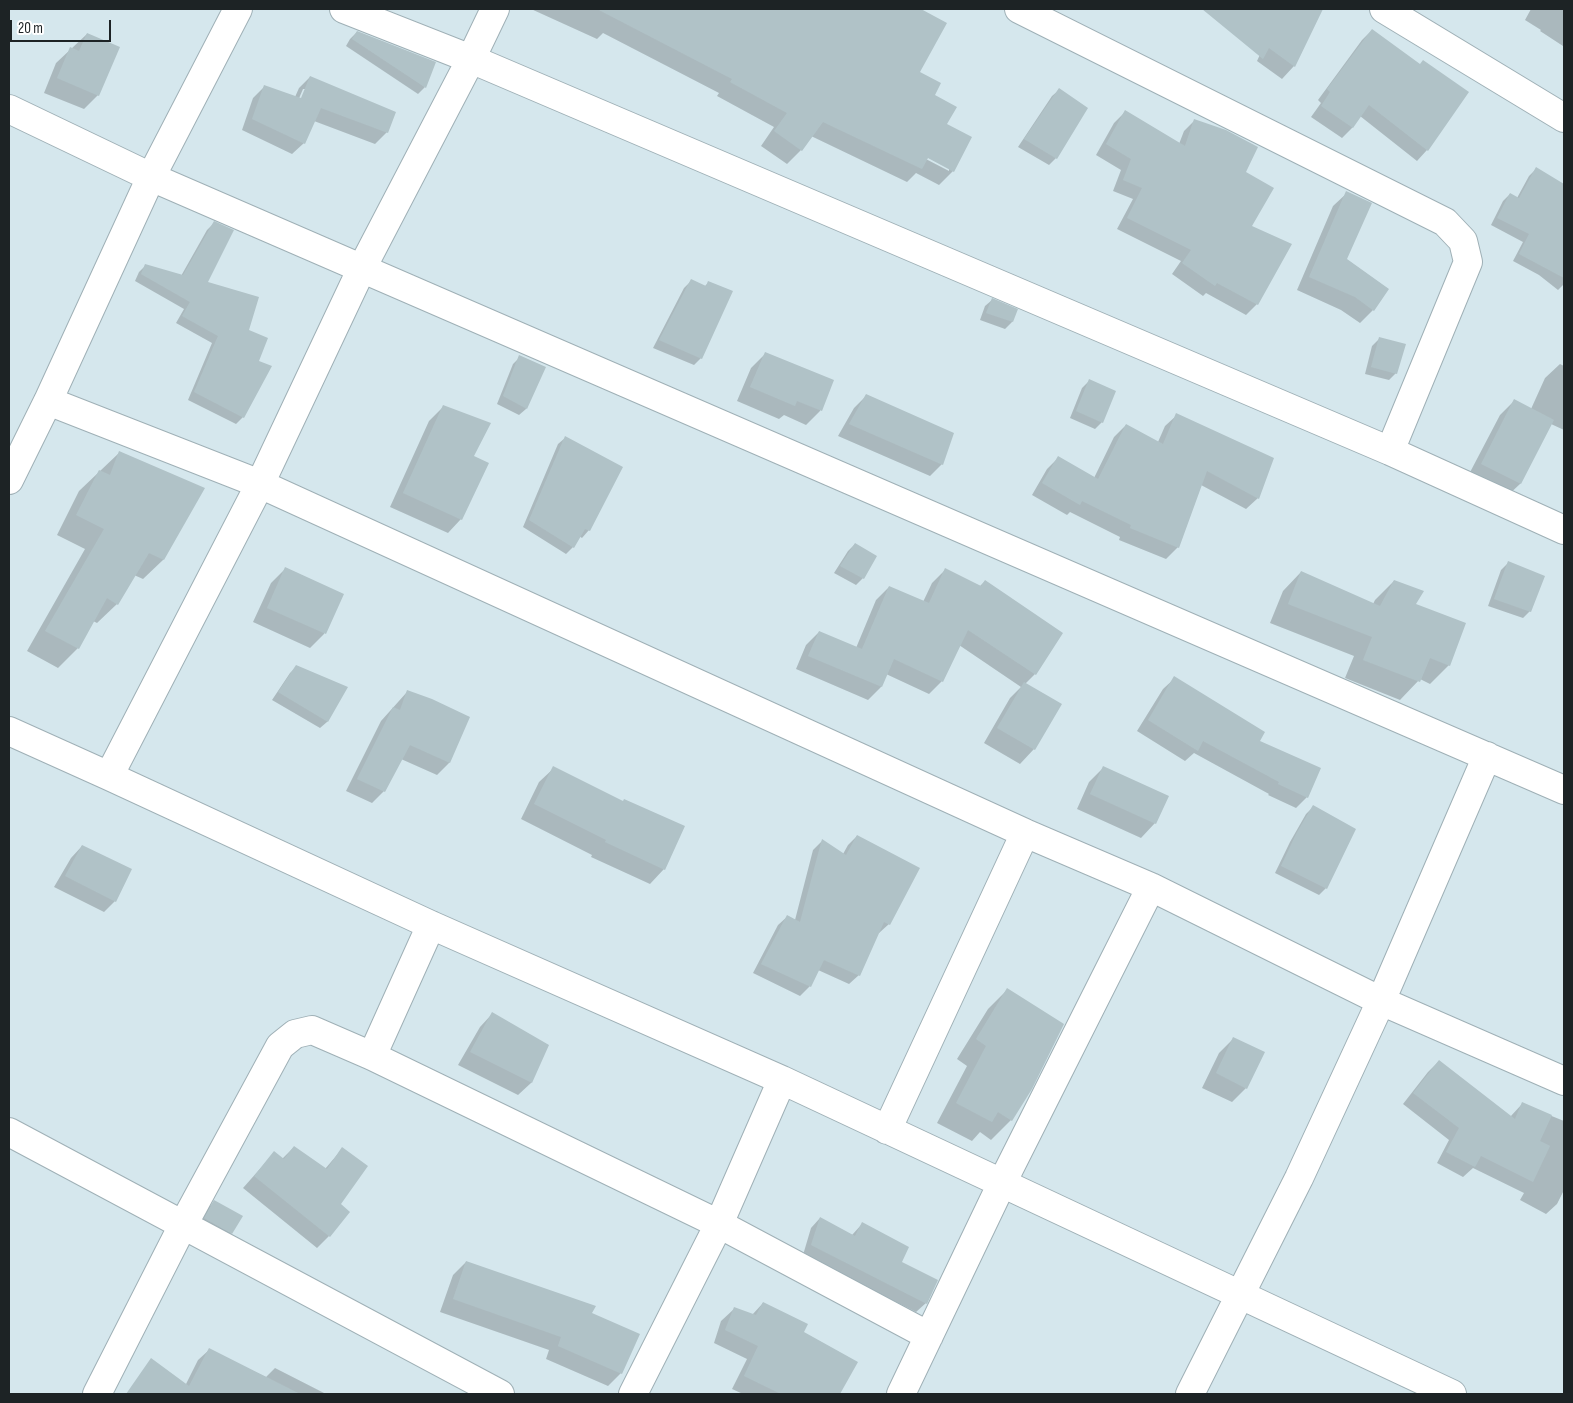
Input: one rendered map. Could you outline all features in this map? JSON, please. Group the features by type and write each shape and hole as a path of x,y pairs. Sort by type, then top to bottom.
{"street":[{"path":"9,480 48,401 151,177 238,9"},
{"path":"344,9 472,59 1390,451 1564,530"},
{"path":"109,776 260,484 362,268 472,59 495,9"},
{"path":"1019,9 1445,222 1463,241 1468,262 1390,451"},
{"path":"1384,9 1564,118"},
{"path":"9,109 151,177 1564,790"},
{"path":"48,401 260,484 1025,833 1151,887 1381,1000 1564,1081"},
{"path":"9,731 431,925 782,1080 1452,1394"},
{"path":"1190,1394 1299,1178 1381,1000 1487,756"},
{"path":"888,1130 1025,833"},
{"path":"901,1394 1002,1183 1151,887"},
{"path":"372,1056 431,925"},
{"path":"97,1394 183,1226 280,1046 295,1034 312,1030 372,1056 719,1224 929,1336"},
{"path":"633,1394 719,1224 782,1080"},
{"path":"9,1132 500,1394"}],"building":[{"path":"597,9 921,9 947,23 920,72 941,83 935,95 957,107 947,124 972,137 954,172 928,158 922,169 823,122 802,151 774,131 787,113 730,82 732,79"},
{"path":"1202,9 1323,9 1295,67 1269,48 1263,59"},
{"path":"1372,29 1420,64 1423,60 1469,92 1428,151 1369,105 1353,128 1321,106 1330,92 1327,89"},
{"path":"357,31 436,62 426,88 352,39"},
{"path":"87,33 120,47 99,96 57,78 70,47 79,51"},
{"path":"310,76 396,112 388,133 321,108 305,144 252,119 264,85 301,98"},
{"path":"1059,88 1088,108 1057,159 1024,139"},
{"path":"1125,110 1185,146 1194,119 1226,130 1258,147 1246,172 1274,188 1252,226 1292,244 1258,305 1217,283 1215,286 1182,263 1191,250 1127,218 1142,188 1123,180 1131,159 1106,144"},
{"path":"1536,167 1564,184 1564,278 1519,254 1529,234 1497,218 1510,193 1519,198"},
{"path":"1346,191 1372,203 1347,259 1389,289 1374,311 1355,297 1309,277"},
{"path":"214,221 234,230 208,282 259,297 249,330 268,338 259,361 272,366 244,418 194,392 218,336 182,316 190,302 141,274 145,264 183,275"},
{"path":"691,279 706,286 708,281 733,291 702,359 659,340"},
{"path":"992,298 1018,309 1013,322 986,313"},
{"path":"1379,337 1406,344 1397,374 1371,367"},
{"path":"765,352 834,380 822,411 797,401 795,406 750,387"},
{"path":"519,355 546,367 527,409 503,396"},
{"path":"1089,379 1116,391 1103,423 1076,411"},
{"path":"866,394 954,433 943,465 849,424"},
{"path":"1514,399 1554,420 1521,484 1481,464"},
{"path":"443,405 491,423 474,456 489,463 462,520 403,493"},
{"path":"1176,413 1274,458 1259,499 1207,471 1179,548 1130,528 1131,525 1082,501 1080,505 1042,483 1058,456 1098,479 1126,424 1163,444"},
{"path":"565,436 623,467 590,531 585,529 574,548 529,520"},
{"path":"119,451 205,488 164,560 149,553 118,605 107,598 79,649 45,631 104,529 76,515 99,470 110,475"},
{"path":"855,543 877,556 864,579 840,566"},
{"path":"1508,561 1545,576 1531,612 1494,599"},
{"path":"285,567 344,594 326,634 267,608"},
{"path":"945,568 981,586 985,580 1063,633 1036,675 968,630 943,682 894,659 882,687 808,656 819,631 862,649 889,586 929,603"},
{"path":"1301,571 1380,606 1394,580 1424,591 1416,604 1466,623 1450,666 1430,658 1420,682 1363,660 1372,637 1288,604"},
{"path":"296,665 348,687 328,722 278,692"},
{"path":"1174,676 1265,732 1260,741 1321,768 1308,798 1278,784 1279,782 1203,741 1198,751 1148,720"},
{"path":"1024,682 1062,704 1035,750 997,728"},
{"path":"407,690 432,699 470,717 450,763 410,745 385,792 357,779 393,707 400,710"},
{"path":"553,766 623,801 624,799 685,826 665,870 605,842 606,840 534,804"},
{"path":"1103,766 1169,796 1156,824 1090,794"},
{"path":"1313,805 1356,829 1327,889 1281,866 1296,834"},
{"path":"857,835 920,868 890,925 884,922 860,976 824,960 811,987 761,964 787,915 800,922 822,839 846,855"},
{"path":"82,845 132,869 116,902 65,876"},
{"path":"1007,988 1064,1024 1032,1089 1012,1121 998,1112 992,1122 956,1103 986,1046 976,1039"},
{"path":"492,1012 549,1045 532,1083 470,1052"},
{"path":"1233,1037 1265,1052 1247,1089 1216,1073"},
{"path":"1439,1060 1515,1119 1522,1102 1552,1115 1540,1141 1550,1146 1533,1182 1481,1156 1475,1167 1446,1152 1459,1128 1413,1093"},
{"path":"294,1146 327,1169 342,1147 368,1166 341,1204 350,1212 330,1237 254,1176 274,1151 284,1159"},
{"path":"214,1200 243,1216 232,1234 204,1218"},
{"path":"820,1217 855,1236 862,1222 909,1247 902,1262 938,1280 927,1304 811,1245"},
{"path":"466,1261 596,1306 592,1313 640,1334 622,1374 558,1346 561,1337 453,1299"},
{"path":"763,1302 808,1324 804,1332 858,1362 840,1394 781,1394 744,1376 758,1346 725,1330 734,1307 756,1315"},
{"path":"209,1348 300,1394 126,1394 151,1358 189,1386"}]}
